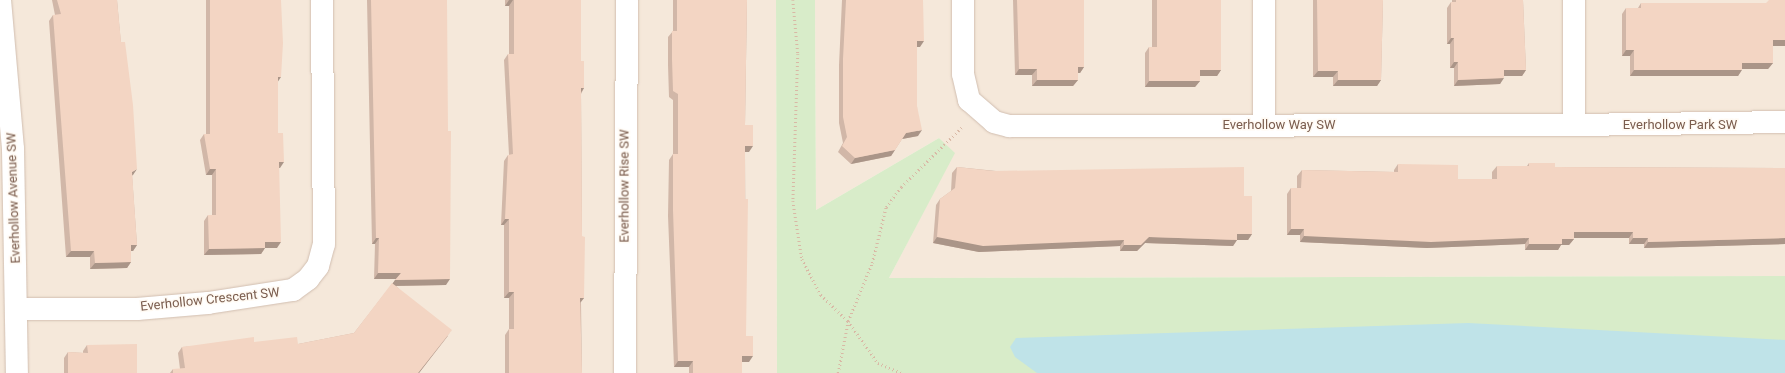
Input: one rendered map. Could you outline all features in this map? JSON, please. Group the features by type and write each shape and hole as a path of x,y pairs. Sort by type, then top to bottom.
{"street":[{"name":"Everhollow Avenue SW","path":"0,0 14,149 17,373"},
{"name":"Everhollow Crescent SW","path":"17,308 137,308 208,303 293,290 308,279 318,266 324,244 322,0"},
{"name":"Everhollow Rise SW","path":"625,373 627,0"},
{"path":"963,0 964,86 979,112"},
{"path":"1264,0 1264,125"},
{"path":"1574,0 1574,124"},
{"name":"Everhollow Way SW","path":"979,112 1009,126 1574,124"},
{"name":"Everhollow Park SW","path":"1574,124 1785,122"}],"path":[{"path":"793,0 798,54 795,230 802,259 821,295 848,321 878,363 901,373"},
{"path":"838,373 848,321 872,263 886,207 901,187 979,112"}],"shaded area":[{"path":"0,0 776,0 777,373 0,373"},
{"path":"815,0 1785,0 1785,276 889,278 954,153 939,138 816,210"}],"green space":[{"path":"776,0 815,0 816,210 939,138 955,153 889,278 1785,276 1785,373 777,373"}],"water":[{"path":"1468,323 1785,340 1785,373 1037,373 1015,357 1010,347 1016,338"}],"building":[{"path":"57,0 117,0 121,42 125,42 133,105 137,169 132,172 137,245 131,245 131,262 95,263 94,251 71,251 53,15 61,14"},
{"path":"210,0 281,0 283,43 281,77 278,77 278,133 283,133 284,162 279,162 281,242 265,242 265,248 209,249 208,215 216,215 216,169 210,169 204,134 210,134"},
{"path":"371,0 447,0 448,131 451,131 450,279 395,280 401,273 378,273 379,238 376,238"},
{"path":"514,0 581,0 581,61 584,61 584,88 581,88 582,236 585,237 584,298 580,298 582,373 509,373 509,329 514,329 514,292 509,292 509,219 505,219 508,155 513,154 508,54 514,54"},
{"path":"677,0 747,0 745,125 753,125 753,146 745,146 745,199 748,199 746,336 753,336 753,356 742,356 742,373 693,373 693,361 678,361 673,210 673,154 678,154 678,94 673,91 672,59 672,31 677,31"},
{"path":"846,0 923,0 924,41 917,41 917,106 922,130 906,133 895,150 855,158 842,146 847,137 843,117 843,59"},
{"path":"1017,0 1084,0 1084,67 1078,67 1078,80 1037,80 1037,69 1019,69"},
{"path":"1157,0 1221,0 1221,70 1200,70 1200,81 1149,81 1149,47 1157,47"},
{"path":"1317,0 1383,0 1381,80 1338,80 1338,71 1318,71"},
{"path":"1456,0 1523,0 1526,70 1504,70 1504,78 1458,80 1458,62 1454,62 1454,38 1451,38 1451,2 1456,2"},
{"path":"1769,0 1785,0 1785,40 1773,40 1773,63 1742,63 1742,70 1634,70 1634,50 1626,50 1626,8 1641,8 1641,3 1766,3"},
{"path":"1529,163 1555,163 1555,167 1785,168 1785,238 1648,242 1648,238 1633,238 1633,232 1574,232 1574,239 1562,239 1562,244 1529,244 1529,238 1431,242 1304,236 1304,229 1291,229 1291,188 1301,188 1302,170 1398,172 1398,164 1458,165 1458,179 1497,179 1497,166 1529,166"},
{"path":"957,167 993,171 1244,167 1244,196 1252,196 1252,234 1237,234 1237,240 1149,237 1141,245 1124,245 1124,240 983,246 937,237 940,199 955,188"},
{"path":"392,283 452,330 418,373 173,373 173,369 185,368 182,347 254,337 254,342 297,337 298,344 354,333"},
{"path":"137,344 137,373 68,373 68,352 88,353 87,345"}]}
